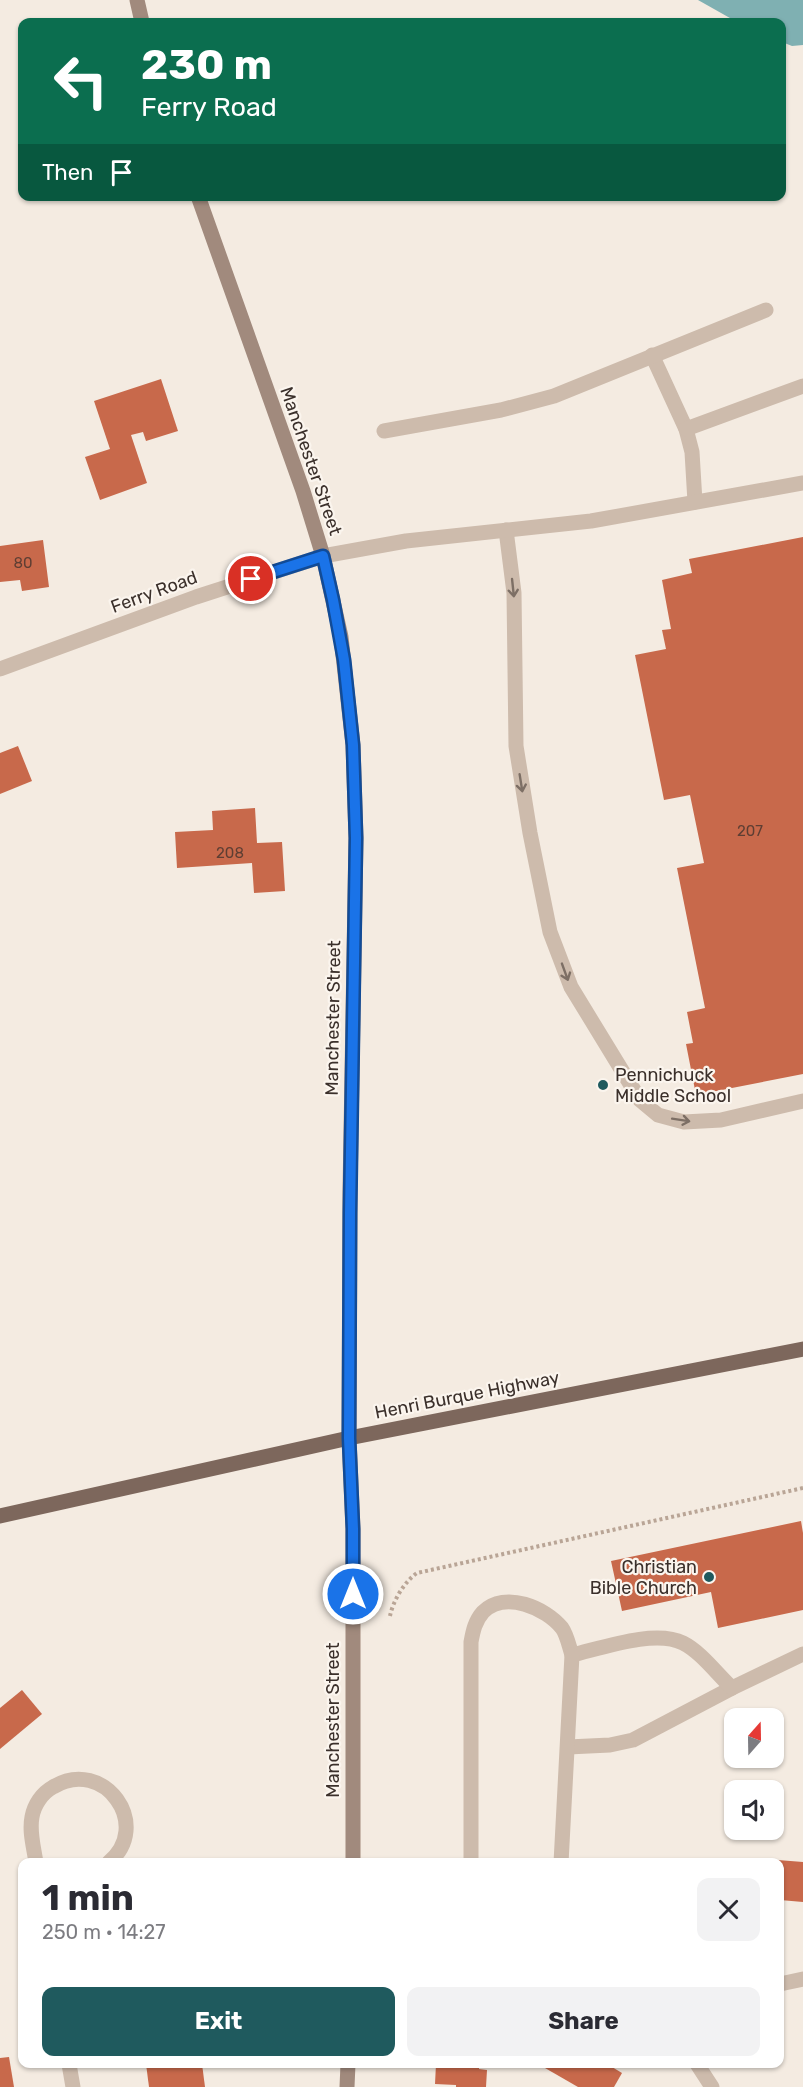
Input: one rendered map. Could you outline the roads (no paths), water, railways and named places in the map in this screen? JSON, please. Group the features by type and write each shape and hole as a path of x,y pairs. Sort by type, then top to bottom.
{"main road":[{"name":"Henri Burque Highway","path":"0,1516 349,1438 803,1349"}],"street":[{"path":"136,0 141,18"},
{"name":"Manchester Street","path":"200,201 303,491 323,556 344,660 353,745 356,838 350,1192 349,1438 353,1529 353,1858"},
{"path":"384,431 501,410 554,396 766,310"},
{"path":"652,355 686,429 692,452 695,502"},
{"path":"686,429 803,386"},
{"name":"Ferry Road","path":"0,669 196,597 323,556 406,541 591,521 803,483"},
{"path":"506,530 514,593 516,746 530,833 550,932 571,987 640,1100 658,1115 684,1122 721,1120 803,1101"},
{"path":"471,1858 471,1642 475,1626 484,1611 499,1604 517,1603 535,1607 548,1615 563,1630 572,1654 561,1858"},
{"path":"572,1654 643,1639 664,1638 683,1643 697,1653 732,1688"},
{"path":"568,1746 610,1745 633,1740 803,1654"},
{"path":"35,1858 31,1831 32,1815 38,1801 48,1790 62,1782 77,1779 92,1781 106,1788 117,1799 124,1813 126,1829 123,1844 114,1858"},
{"path":"784,1983 803,1979"},
{"path":"70,2068 73,2087"},
{"path":"347,2087 348,2068"},
{"path":"700,2068 712,2087"}],"water":[{"path":"698,0 803,0 803,45 792,46 786,44 786,18 730,18"}],"place":[{"name":"Pennichuck Middle School","path":"603,1085"},
{"name":"Christian Bible Church","path":"709,1577"}]}
